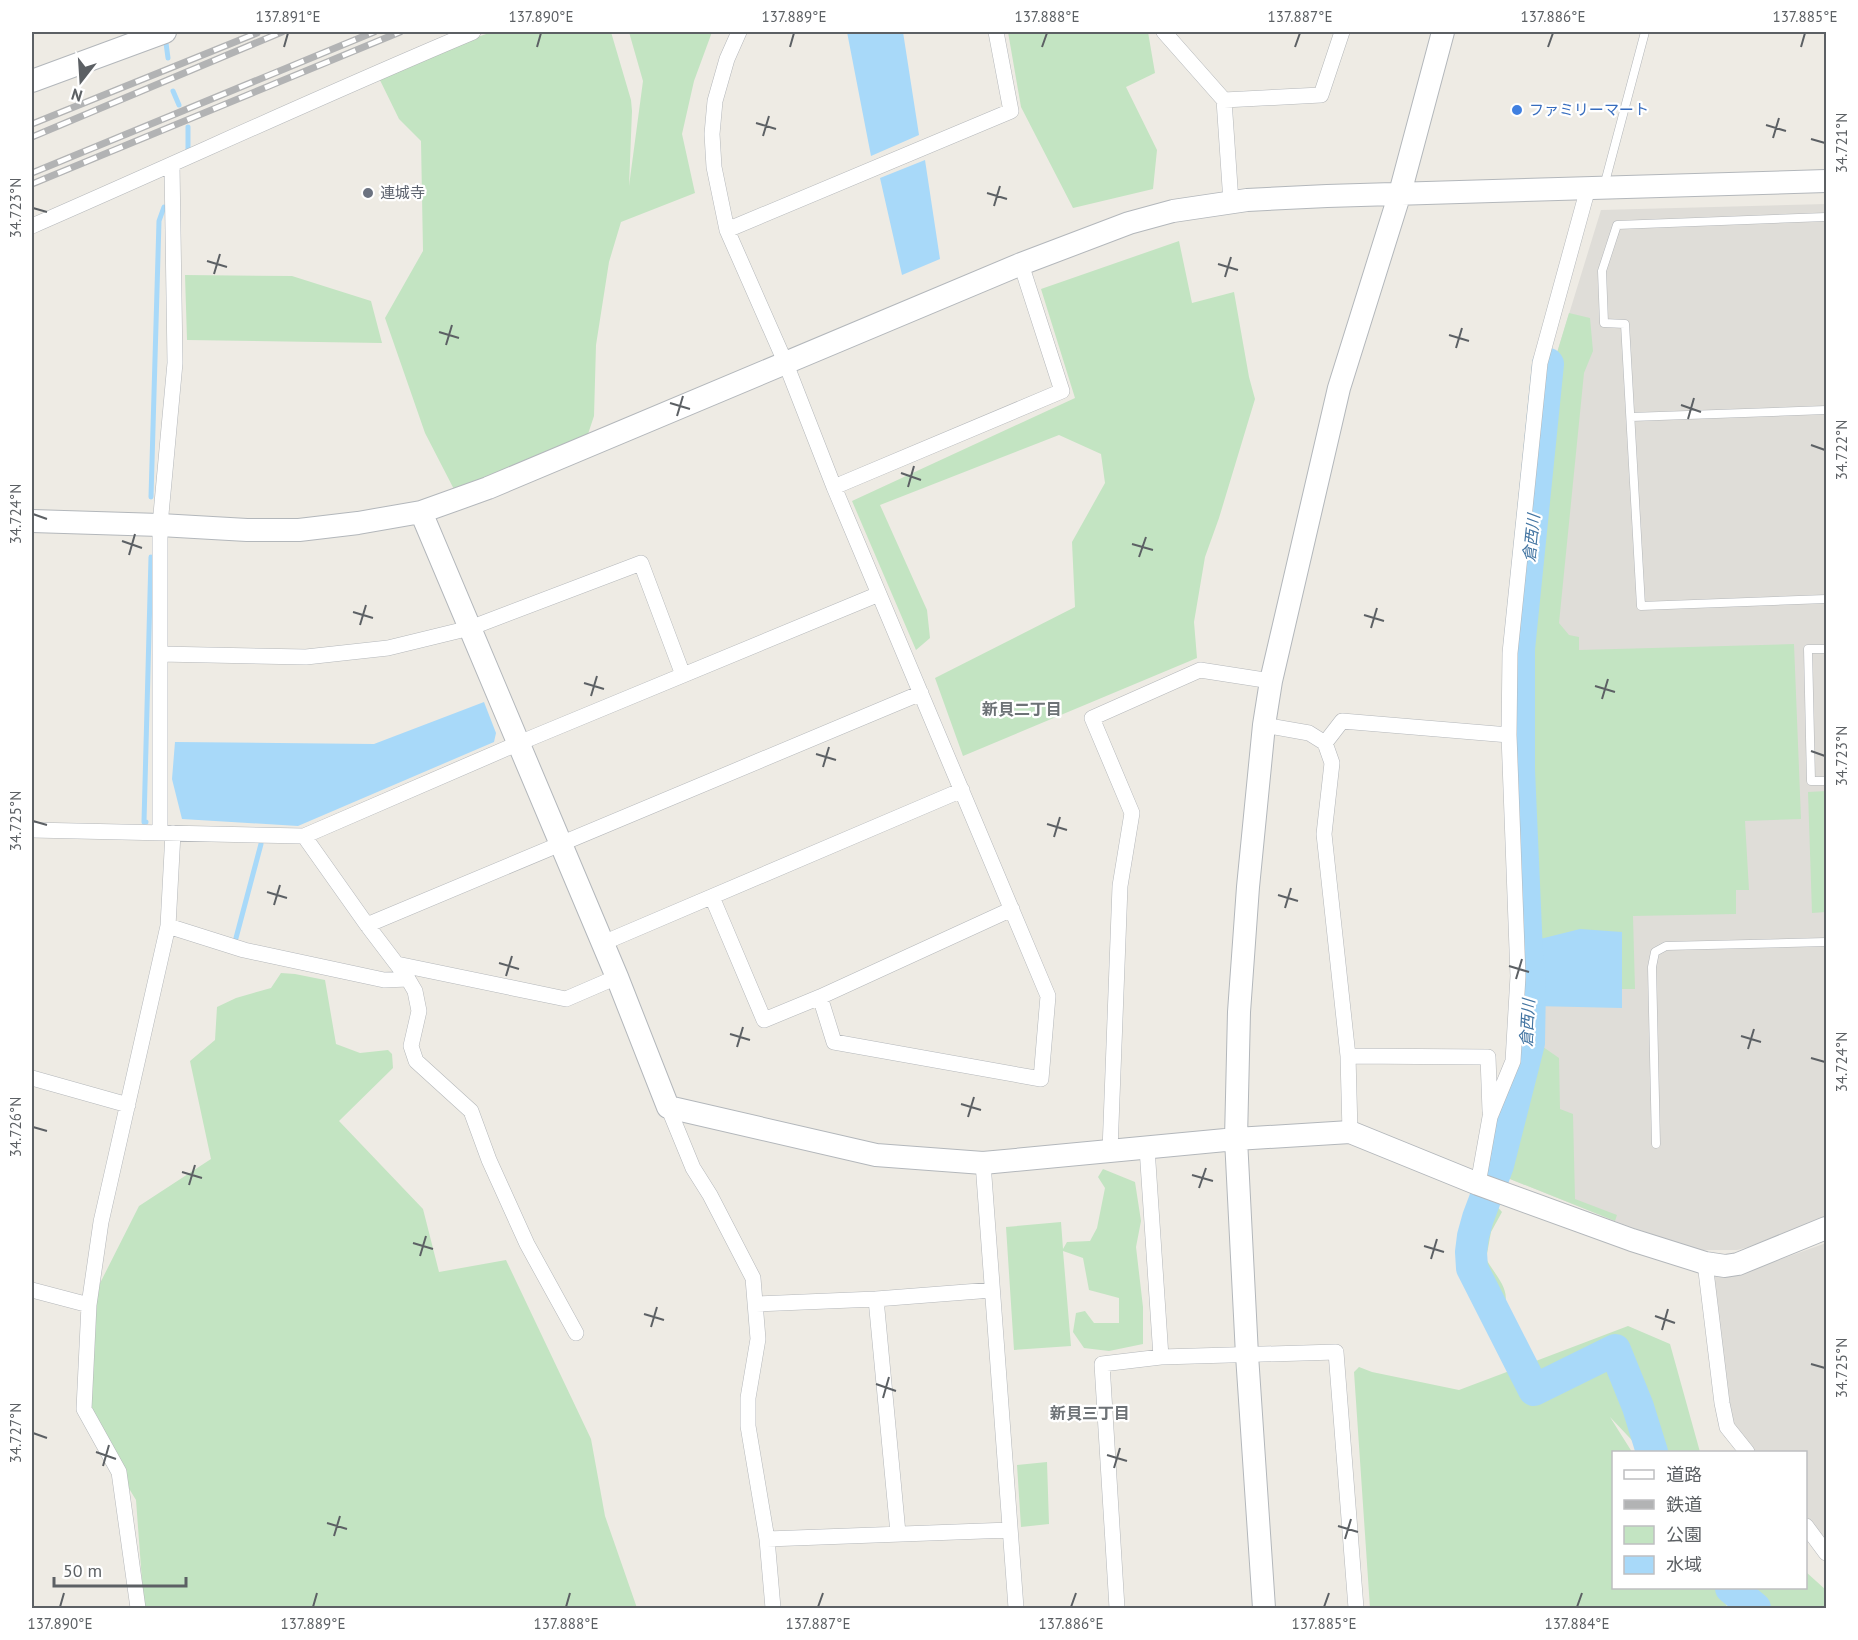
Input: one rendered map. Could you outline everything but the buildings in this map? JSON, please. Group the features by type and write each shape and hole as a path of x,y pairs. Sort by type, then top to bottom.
{"street":[{"path":"32,81 165,32"},
{"path":"32,226 473,32"},
{"path":"739,32 727,59 715,101 712,134 714,167 727,230 786,364 834,486 1048,996 1041,1079 834,1042 820,997"},
{"path":"727,230 1011,111 996,32"},
{"path":"1164,32 1224,100 1231,202"},
{"path":"1224,100 1321,95 1342,32"},
{"path":"1264,1608 1247,1355 1236,1139 1240,1000 1248,887 1264,725 1271,681 1339,388 1400,193 1443,32"},
{"path":"138,1608 119,1473 84,1409 89,1305 101,1222 168,926 160,654 160,525 175,363 172,165"},
{"path":"32,521 299,530 421,512 488,488 1021,264 1128,223 1173,211 1246,200 1400,193 1827,181"},
{"path":"1478,1184 1490,1118 1513,1061 1518,976 1509,735 1510,653 1540,363 1596,188"},
{"path":"834,486 1062,391 1021,264"},
{"path":"421,512 617,976 693,1168 710,1195 753,1278 758,1339 748,1398 748,1426 767,1539 773,1608"},
{"path":"160,654 306,657 388,648 470,628 640,563 683,675"},
{"path":"32,830 304,836 519,743 879,594"},
{"path":"1110,1151 1120,886 1132,813 1092,718 1200,670 1271,681"},
{"path":"367,925 921,693"},
{"path":"1325,743 1342,721 1509,735"},
{"path":"1264,725 1309,733 1325,743 1332,763 1324,834 1348,1056 1350,1132"},
{"path":"603,943 962,790"},
{"path":"304,836 415,991 419,1011 411,1046 416,1061 471,1111 489,1160 527,1244 576,1333"},
{"path":"712,897 764,1020 820,997 1012,909"},
{"path":"168,926 244,950 384,980 408,979"},
{"path":"397,963 566,999 617,976"},
{"path":"1348,1056 1488,1057 1490,1118"},
{"path":"32,1078 128,1105"},
{"path":"668,1107 876,1155 983,1163 1236,1139 1350,1132 1478,1184 1632,1240 1705,1263 1725,1266 1738,1264 1827,1228"},
{"path":"1146,1148 1161,1357"},
{"path":"983,1163 1016,1608"},
{"path":"1705,1263 1726,1427 1746,1451"},
{"path":"32,1290 89,1305"},
{"path":"756,1304 876,1299 992,1290"},
{"path":"876,1299 898,1533"},
{"path":"1117,1608 1102,1364 1161,1357 1336,1352 1356,1608"},
{"path":"1807,1527 1827,1553"},
{"path":"767,1539 1010,1530"}],"lane":[{"path":"1596,188 1645,32"},
{"path":"1827,216 1617,225 1602,271 1604,323 1626,324 1641,606 1827,599"},
{"path":"1631,417 1827,410"},
{"path":"1827,649 1808,649 1811,781 1827,781"},
{"path":"1656,1144 1652,967 1655,952 1666,946 1827,942"}],"shaded area":[{"path":"1826,204 1826,1216 1756,1245 1737,1250 1702,1250 1681,1245 1615,1221 1500,1175 1533,1040 1525,643 1553,366 1601,210"},
{"path":"1826,1243 1826,1544 1807,1519 1807,1451 1754,1451 1733,1425 1725,1394 1710,1276 1734,1276"}],"green space":[{"path":"492,32 611,32 631,100 629,186 643,81 629,32 712,32 694,81 682,134 695,193 621,222 609,262 596,345 594,416 583,449 459,499 425,433 385,318 423,251 421,141 399,119 376,72"},
{"path":"1008,32 1148,32 1155,73 1126,87 1157,150 1153,189 1073,208 1021,107"},
{"path":"1179,241 1192,303 1234,292 1255,399 1205,557 1194,622 1197,658 963,756 935,678 1075,607 1072,542 1105,483 1101,454 1059,435 880,505 927,610 930,638 916,650 852,501 1075,398 1041,289"},
{"path":"185,275 292,276 371,301 382,343 187,340"},
{"path":"1569,313 1590,318 1593,351 1584,373 1559,623 1569,635 1579,637 1579,650 1794,644 1801,819 1745,821 1749,890 1736,890 1736,914 1633,916 1635,989 1622,989 1621,932 1532,941 1525,643 1553,366"},
{"path":"1826,791 1826,912 1812,913 1808,792"},
{"path":"281,973 325,980 336,1044 360,1053 388,1050 392,1054 393,1068 339,1121 423,1209 439,1272 506,1260 591,1439 605,1516 637,1608 144,1608 136,1500 119,1472 91,1411 89,1305 139,1206 211,1159 190,1061 215,1040 217,1007 236,998 271,988"},
{"path":"1533,1040 1559,1058 1560,1109 1573,1114 1575,1199 1617,1215 1615,1221 1500,1175"},
{"path":"1103,1169 1135,1182 1141,1221 1136,1247 1143,1307 1143,1344 1109,1351 1084,1348 1073,1332 1076,1313 1085,1311 1094,1323 1119,1323 1119,1298 1089,1290 1083,1258 1063,1251 1071,1346 1014,1350 1006,1227 1061,1222 1063,1249 1067,1242 1090,1241 1097,1228 1105,1188 1098,1177"},
{"path":"1495,1204 1502,1212 1491,1232 1486,1259 1506,1294 1506,1301 1498,1317 1479,1299 1471,1252 1475,1228"},
{"path":"1628,1326 1670,1344 1700,1451 1642,1451 1610,1417 1631,1451 1612,1451 1612,1589 1717,1589 1728,1608 1370,1608 1354,1372 1359,1367 1372,1372 1459,1390"},
{"path":"1047,1462 1049,1524 1021,1527 1017,1465"},
{"path":"1807,1573 1826,1590 1826,1608 1767,1608 1735,1589 1807,1589"}],"water":[{"path":"847,32 903,32 919,135 871,156"},
{"path":"925,160 940,259 902,275 880,178"},
{"path":"484,702 496,733 494,742 298,826 182,819 172,779 175,742 374,744"},
{"path":"1580,929 1622,932 1622,1008 1534,1006 1532,941"}],"waterway":[{"path":"166,43 168,58"},
{"path":"173,91 179,105"},
{"path":"188,127 188,150"},
{"path":"151,497 159,221 164,207"},
{"name":"倉西川","path":"1548,364 1519,649 1519,770 1530,985 1529,1043 1498,1165 1473,1236 1472,1268 1534,1390 1615,1350 1638,1407 1652,1451"},
{"path":"146,822 144,822 151,557"},
{"path":"236,938 261,844"},
{"name":"倉西川","path":"1732,1589 1755,1608"}],"railway":[{"path":"32,137 282,32"},
{"path":"32,173 374,32"},
{"path":"32,184 400,32"},
{"path":"32,124 257,33"}],"place":[{"name":"ファミリーマート","path":"1517,110"},
{"name":"連城寺","path":"368,193"}],"district":[{"name":"新貝二丁目","path":"1022,709"},
{"name":"新貝三丁目","path":"1090,1413"}]}
